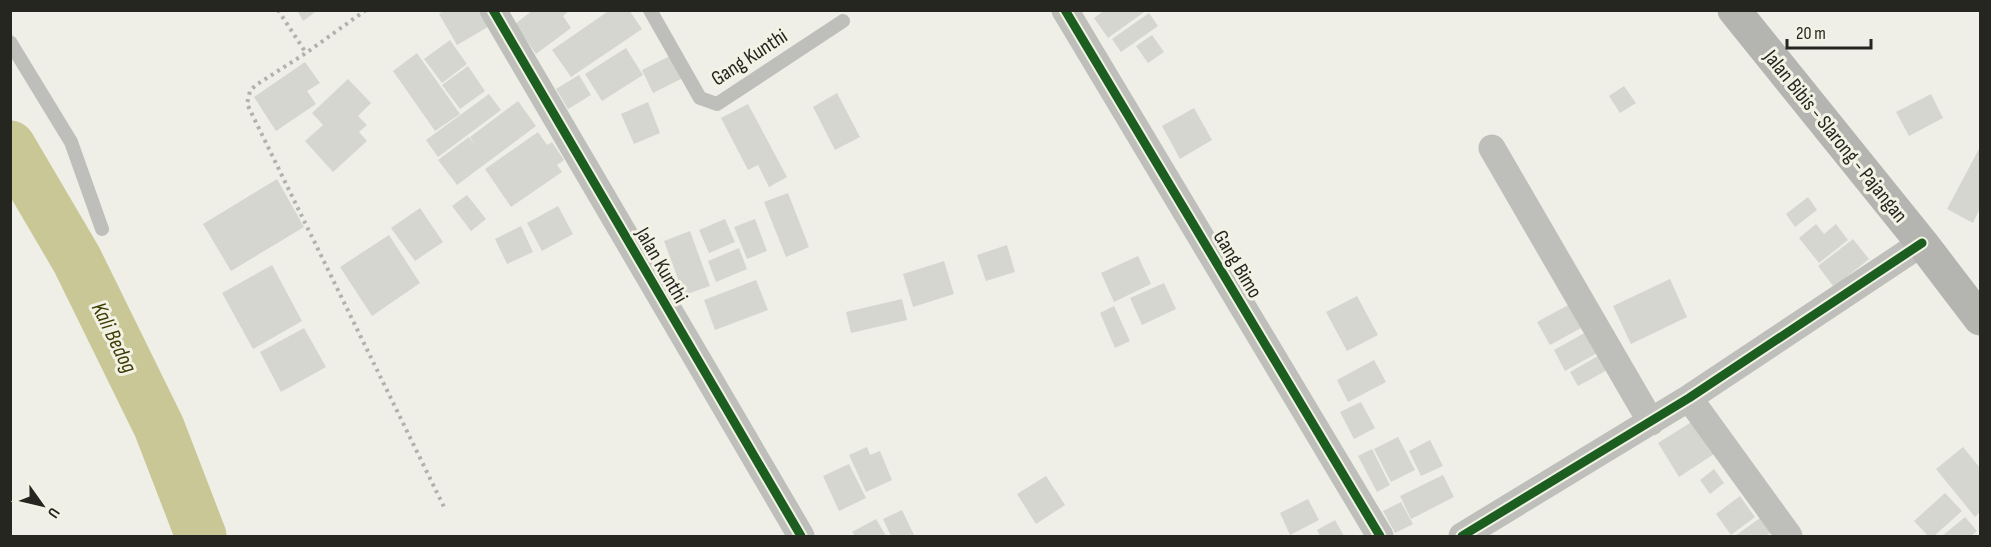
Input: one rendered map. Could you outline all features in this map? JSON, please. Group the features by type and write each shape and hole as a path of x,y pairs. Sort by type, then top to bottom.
{"main road":[{"name":"Jalan Bibis - Slarong - Pajangan","path":"1734,10 1922,243 1980,319"}],"street":[{"name":"Jalan Kunthi","path":"493,10 801,537"},
{"name":"Gang Bimo","path":"1065,10 1380,537"},
{"path":"1492,148 1651,422"},
{"path":"1474,534 1689,398 1922,243"},
{"path":"1689,398 1789,537"}],"lane":[{"name":"Gang Kunthi","path":"650,10 700,98 717,104 843,21"},
{"path":"10,42 70,142 102,229"}],"path":[{"path":"278,10 306,53"},
{"path":"366,10 256,85 250,91 248,104 446,508"}],"building":[{"path":"297,10 318,10 303,21"},
{"path":"445,10 478,10 488,27 457,45 439,14"},
{"path":"533,10 570,10 563,16 571,28 536,54 515,24"},
{"path":"610,10 629,10 642,29 571,77 552,50"},
{"path":"1105,10 1147,10 1108,38 1094,18"},
{"path":"1149,13 1158,26 1121,52 1112,39"},
{"path":"1152,35 1164,52 1148,63 1136,46"},
{"path":"450,40 467,64 442,83 424,59"},
{"path":"626,48 643,75 602,101 585,74"},
{"path":"417,53 460,114 435,131 393,71"},
{"path":"672,55 683,78 653,93 642,70"},
{"path":"305,62 320,83 307,91 316,104 276,131 254,97"},
{"path":"468,66 485,91 460,109 442,85"},
{"path":"579,75 591,95 568,109 556,89"},
{"path":"348,79 371,103 358,116 367,125 359,132 367,141 333,172 305,141 323,125 312,113"},
{"path":"1624,86 1636,103 1620,113 1609,96"},
{"path":"837,93 860,137 835,150 813,107"},
{"path":"489,94 501,110 438,157 426,140"},
{"path":"1931,94 1943,118 1909,136 1896,112"},
{"path":"518,101 536,126 457,185 438,160 469,137 476,146 470,137"},
{"path":"648,102 660,133 634,144 621,114"},
{"path":"748,104 787,177 769,187 758,165 748,170 721,118"},
{"path":"1194,108 1212,140 1180,159 1162,126"},
{"path":"538,132 547,145 552,142 564,160 557,165 562,172 511,207 485,169"},
{"path":"1980,147 1980,208 1973,223 1947,209"},
{"path":"277,179 304,227 231,271 203,224"},
{"path":"788,193 809,247 786,257 764,202"},
{"path":"467,195 486,219 471,231 452,206"},
{"path":"1808,197 1817,210 1795,227 1786,214"},
{"path":"558,206 573,234 542,251 527,223"},
{"path":"420,208 443,242 415,261 391,228"},
{"path":"725,219 735,242 709,253 699,230"},
{"path":"755,219 767,251 747,259 734,227"},
{"path":"1816,224 1824,234 1836,224 1848,240 1819,263 1799,238"},
{"path":"521,226 533,252 507,264 495,239"},
{"path":"690,231 710,286 684,295 664,241"},
{"path":"389,235 420,283 372,316 340,267"},
{"path":"1853,239 1869,259 1834,287 1818,266"},
{"path":"1007,245 1015,272 986,281 977,255"},
{"path":"739,248 747,269 716,282 708,261"},
{"path":"1138,256 1151,284 1114,302 1101,273"},
{"path":"944,261 954,294 913,307 903,274"},
{"path":"272,265 302,321 253,349 222,293"},
{"path":"1670,279 1687,317 1631,344 1613,306"},
{"path":"756,280 768,310 715,330 704,300"},
{"path":"1164,283 1176,309 1142,325 1130,298"},
{"path":"1357,296 1378,335 1347,351 1326,312"},
{"path":"902,299 907,320 851,333 846,312"},
{"path":"1570,304 1583,327 1550,345 1537,322"},
{"path":"1114,306 1130,341 1115,348 1100,313"},
{"path":"304,328 326,367 281,392 260,352"},
{"path":"1588,331 1599,352 1565,371 1554,350"},
{"path":"1603,353 1611,368 1578,386 1570,372"},
{"path":"1374,360 1386,382 1348,402 1337,380"},
{"path":"1361,402 1375,428 1354,439 1340,412"},
{"path":"1693,421 1714,454 1679,477 1658,443"},
{"path":"1398,437 1415,470 1391,482 1374,449"},
{"path":"1430,440 1443,466 1421,476 1409,451"},
{"path":"867,447 870,455 880,451 892,480 866,492 849,455"},
{"path":"1963,447 1980,468 1980,512 1975,517 1936,469"},
{"path":"1372,449 1390,485 1377,492 1358,456"},
{"path":"849,464 866,498 839,511 823,476"},
{"path":"1714,469 1724,483 1710,494 1700,480"},
{"path":"1443,475 1454,497 1411,519 1400,496"},
{"path":"1046,476 1065,505 1036,524 1017,494"},
{"path":"1945,493 1962,511 1934,536 1928,536 1914,521"},
{"path":"1740,496 1755,517 1731,535 1716,514"},
{"path":"1308,499 1319,520 1290,535 1280,513"},
{"path":"1401,502 1413,524 1395,533 1383,511"},
{"path":"902,510 914,535 891,536 883,519"},
{"path":"1965,517 1977,531 1971,536 1942,536"},
{"path":"1760,518 1771,533 1766,536 1735,536"},
{"path":"876,519 886,536 855,536 852,532"},
{"path":"1335,520 1344,536 1320,536 1317,530"}],"waterway":[{"name":"Kali Bedog","path":"10,146 77,260 159,427 201,536"}],"cycle path":[{"path":"493,10 801,536"},
{"path":"1065,10 1380,536"},
{"path":"1462,536 1689,398 1922,243"}]}
